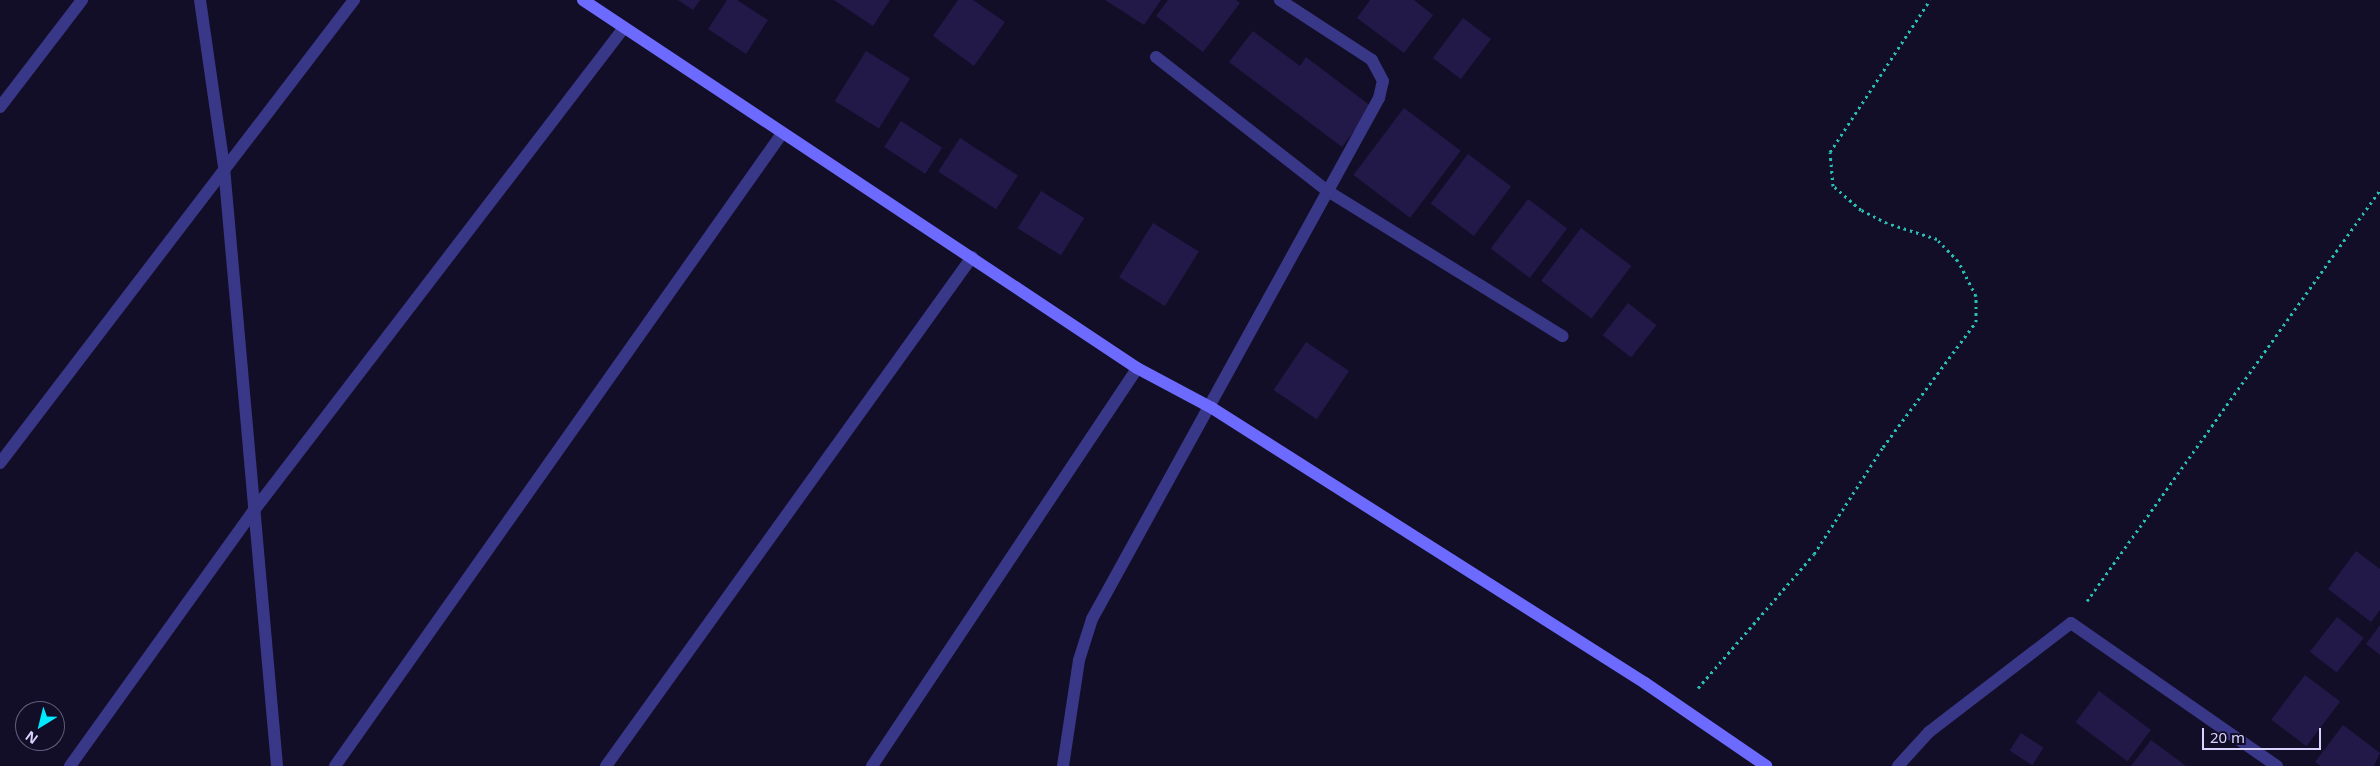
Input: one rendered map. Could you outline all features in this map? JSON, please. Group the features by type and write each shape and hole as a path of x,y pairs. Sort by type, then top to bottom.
{"street":[{"path":"0,107 82,0"},
{"path":"200,0 224,167 252,513 277,766"},
{"path":"0,463 224,167 354,0"},
{"path":"583,0 781,135 972,257 1138,368 1212,408 1681,707 1766,766"},
{"path":"1062,766 1079,660 1092,619 1212,408 1326,190 1379,98 1381,72 1372,60 1280,0"},
{"path":"70,766 252,513 623,29"},
{"path":"1156,57 1326,190 1562,336"},
{"path":"334,766 781,135"},
{"path":"606,766 972,257"},
{"path":"872,766 1138,368"},
{"path":"1898,766 1929,732 2071,623 2277,766"}],"path":[{"path":"1681,707 1814,554 1883,447 1976,322 1976,296 1958,261 1937,239 1870,214 1833,186 1830,152 1930,0"},
{"path":"2071,623 2380,190"}],"building":[{"path":"678,0 700,0 693,10"},
{"path":"727,0 737,0 768,20 746,54 708,29"},
{"path":"834,0 890,0 873,26"},
{"path":"958,0 973,0 1005,22 974,66 933,36"},
{"path":"1105,0 1161,0 1144,25"},
{"path":"1168,0 1236,0 1240,3 1203,52 1156,16"},
{"path":"1370,0 1414,0 1433,15 1404,53 1357,18"},
{"path":"1463,18 1491,39 1461,79 1433,58"},
{"path":"1253,31 1300,66 1306,57 1372,107 1342,147 1229,62"},
{"path":"866,51 910,79 879,129 835,101"},
{"path":"1404,108 1461,151 1410,218 1353,175"},
{"path":"901,121 942,148 925,174 884,147"},
{"path":"960,138 1018,176 996,209 938,172"},
{"path":"1468,154 1511,186 1474,236 1431,204"},
{"path":"1041,191 1084,218 1061,255 1018,228"},
{"path":"1528,199 1567,228 1530,278 1491,249"},
{"path":"1153,223 1199,252 1165,306 1119,277"},
{"path":"1581,228 1631,266 1592,319 1541,281"},
{"path":"1628,303 1656,325 1631,357 1603,335"},
{"path":"1306,342 1349,371 1317,419 1274,390"},
{"path":"2356,551 2380,569 2380,610 2371,622 2328,589"},
{"path":"2337,617 2364,638 2337,673 2310,652"},
{"path":"2380,625 2380,655 2366,644"},
{"path":"2305,675 2340,701 2306,746 2271,720"},
{"path":"2099,691 2151,730 2127,761 2076,722"},
{"path":"2343,725 2380,753 2374,766 2321,766 2315,762"},
{"path":"2021,733 2044,748 2032,765 2010,751"},
{"path":"2151,740 2186,766 2131,766"}]}
